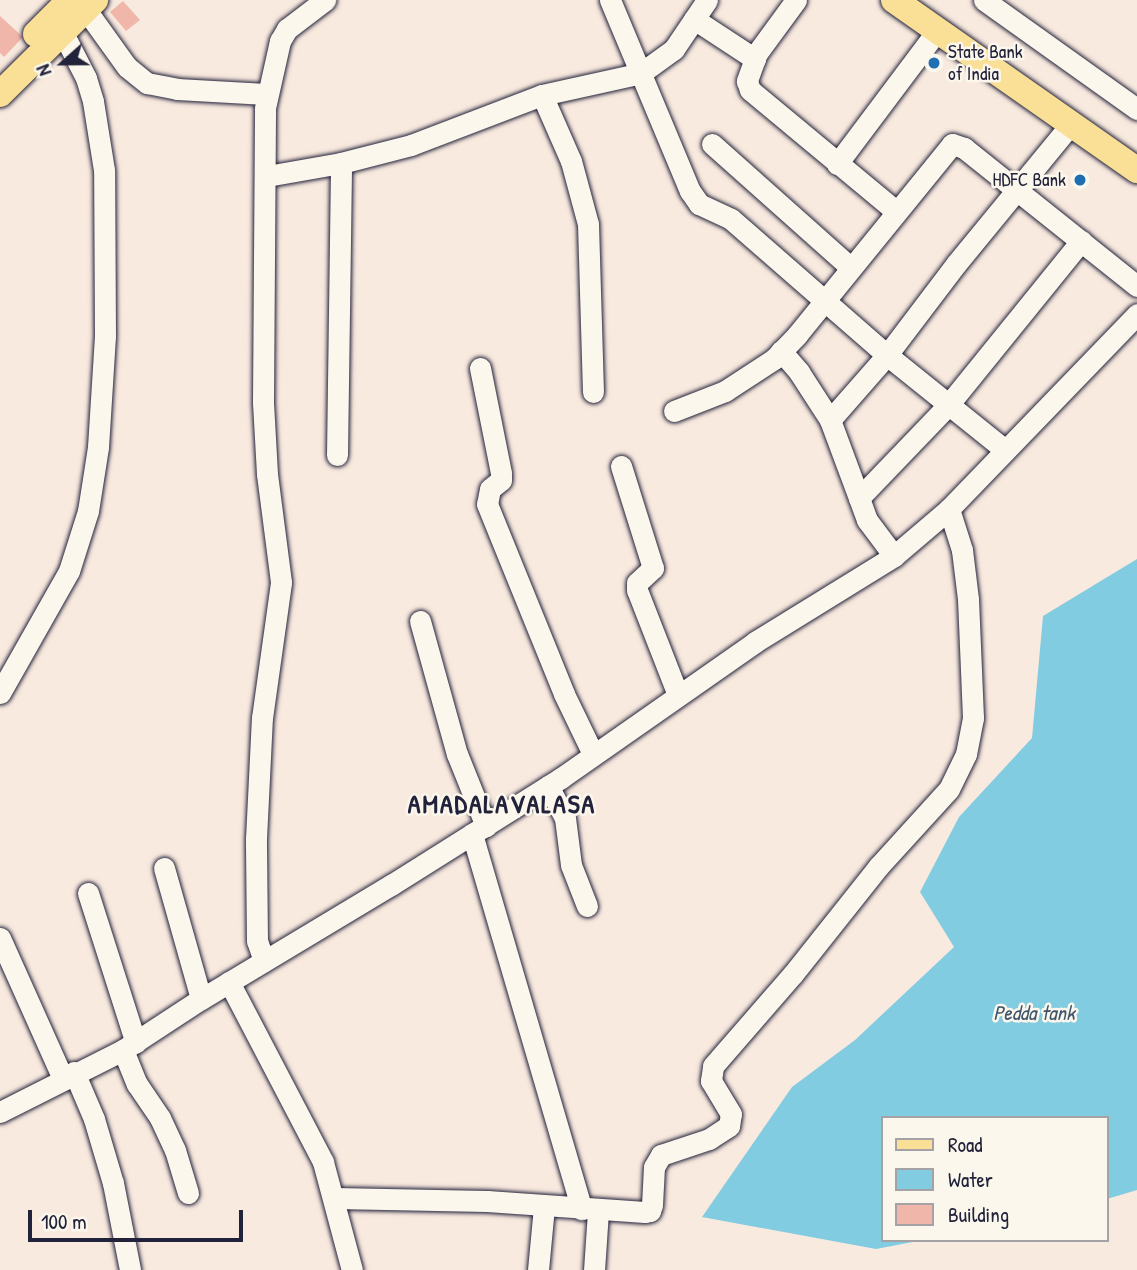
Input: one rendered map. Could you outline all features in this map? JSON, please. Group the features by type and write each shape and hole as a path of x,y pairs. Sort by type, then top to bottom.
{"main road":[{"path":"894,0 1137,170"},
{"path":"915,0 1137,154"},
{"path":"0,94 63,33 84,4"},
{"path":"0,71 84,4"}],"street":[{"path":"264,961 257,941 256,839 262,718 281,582 267,474 263,402 266,94 279,41 287,29 325,0"},
{"path":"610,0 699,204 731,219 887,355 1005,450"},
{"path":"267,176 341,163 411,145 542,95 641,73 674,49 707,0"},
{"path":"796,0 755,60 747,81 750,90 896,211"},
{"path":"984,0 1137,109"},
{"path":"84,4 127,67 147,83 177,89 266,94"},
{"path":"694,19 755,60"},
{"path":"837,164 937,31"},
{"path":"0,693 69,571 88,511 98,447 105,336 104,170 93,101 86,78 63,33"},
{"path":"542,95 571,161 588,224 593,392"},
{"path":"830,420 887,355 1070,125"},
{"path":"712,144 851,268"},
{"path":"674,411 725,391 781,351 825,302 952,144 964,148 1137,286"},
{"path":"337,455 341,163"},
{"path":"859,498 949,404 1081,241"},
{"path":"0,1112 129,1046 201,999 479,830 548,786 755,642 894,556 949,509 1137,314"},
{"path":"781,351 805,380 830,420 867,520 894,556"},
{"path":"480,368 501,473 501,480 489,489 487,504 564,694 593,754"},
{"path":"621,466 653,568 637,583 637,590 678,695"},
{"path":"335,1198 487,1201 590,1210 650,1211 654,1167 661,1155 709,1139 729,1126 731,1114 711,1081 713,1066 957,777 972,737 973,686 964,567 949,509"},
{"path":"420,621 590,1210 594,1270"},
{"path":"548,786 565,818 571,865 587,906"},
{"path":"164,868 201,999"},
{"path":"88,893 137,1083 160,1118 175,1150 188,1193"},
{"path":"0,938 94,1119 113,1183 130,1270"},
{"path":"229,982 323,1163 335,1198 352,1270"},
{"path":"538,1270 544,1206"}],"water":[{"name":"Pedda tank","path":"1137,559 1137,1190 1109,1198 1109,1116 881,1116 881,1242 913,1242 876,1249 702,1217 792,1087 855,1040 954,947 920,892 959,817 1032,738 1043,616"}],"building":[{"path":"123,1 140,20 126,31 110,12"},
{"path":"0,16 23,37 4,57 0,53"}],"place":[{"name":"State Bank of India","path":"934,63"},
{"name":"HDFC Bank","path":"1080,180"}],"district":[{"name":"AMADALAVALASA","path":"502,804"}]}
